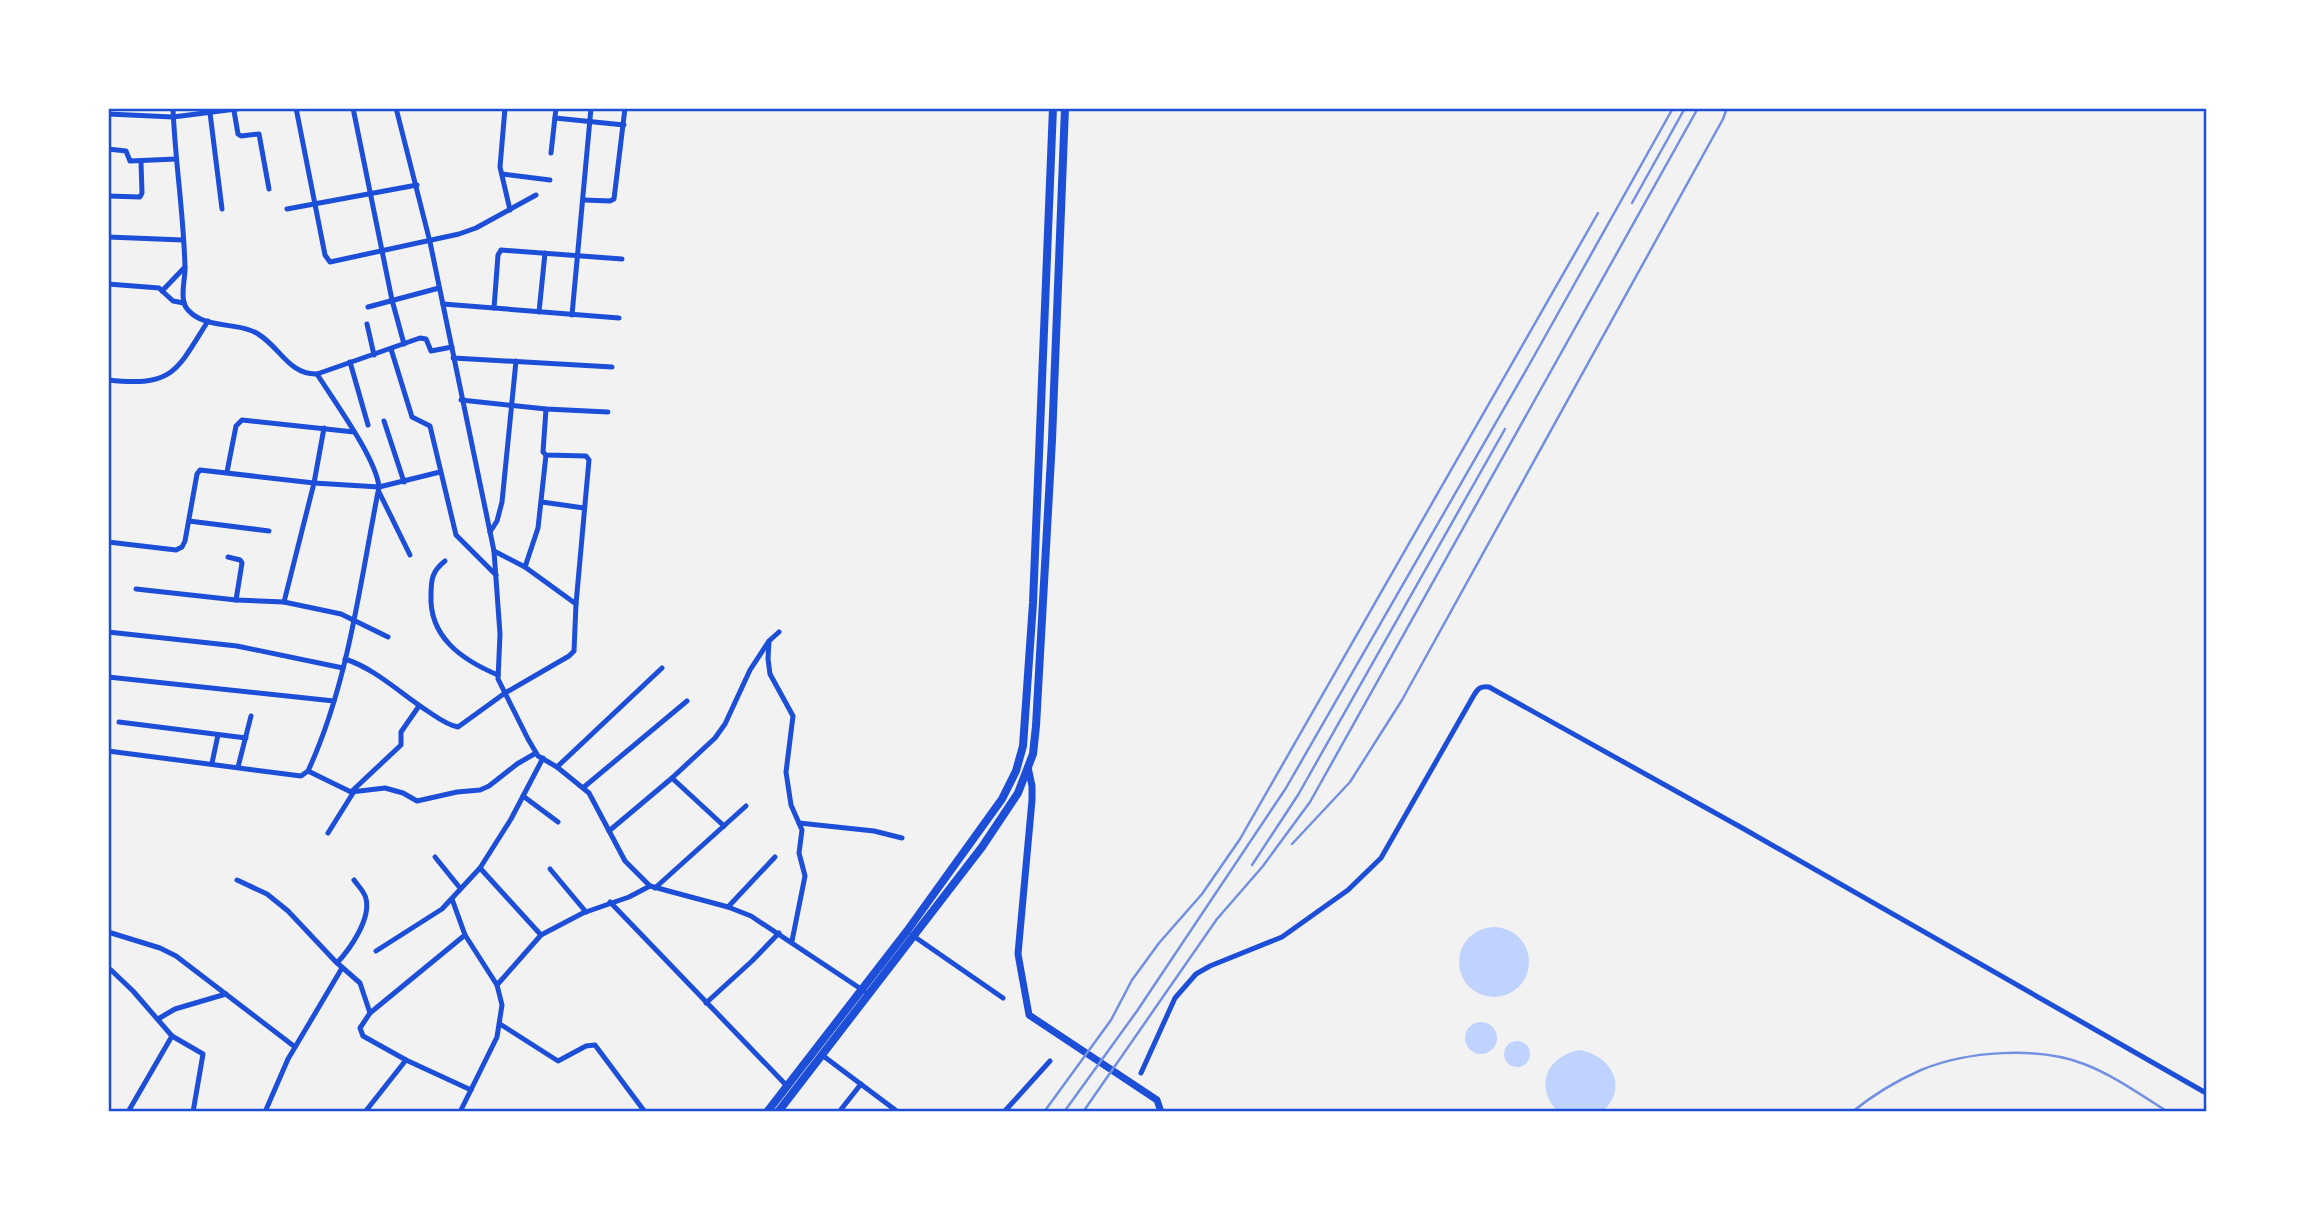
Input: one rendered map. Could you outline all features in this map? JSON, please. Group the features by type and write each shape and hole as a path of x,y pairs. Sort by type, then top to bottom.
{"main road":[{"path":"910,933 1002,799 1016,771 1023,746 1033,603 1053,108"},
{"path":"767,1111 982,846 1018,793 1033,754 1052,440 1065,108"},
{"path":"1019,759 1028,767 1032,786 1018,954 1029,1015 1157,1100 1161,1111"},
{"path":"778,1111 822,1055 865,992"}],"street":[{"path":"173,108 185,267 184,303 189,311 208,321 255,332 301,373 317,374 424,337 430,351 452,347"},
{"path":"108,114 173,117 244,108"},
{"path":"296,108 324,255 330,262 430,242 468,231 536,195"},
{"path":"353,108 392,300 404,344"},
{"path":"396,108 430,242 494,551 500,634 498,675 536,753 584,787 594,799 625,861 653,887 728,907 751,916 865,992"},
{"path":"505,108 500,167 510,210"},
{"path":"551,153 556,108"},
{"path":"572,315 591,108"},
{"path":"583,200 614,199 625,108"},
{"path":"234,111 238,134 259,134 269,189"},
{"path":"210,113 222,209"},
{"path":"555,118 624,125"},
{"path":"108,149 124,150 128,153 128,161 176,159"},
{"path":"108,196 140,197 141,162"},
{"path":"502,174 550,180"},
{"path":"287,209 417,185"},
{"path":"108,237 183,240"},
{"path":"494,308 499,252 622,259"},
{"path":"539,312 545,253"},
{"path":"162,291 185,267"},
{"path":"108,284 153,287 173,301 184,303"},
{"path":"368,307 439,288"},
{"path":"443,304 619,318"},
{"path":"108,380 139,383 161,378 178,366 208,321"},
{"path":"367,324 374,355"},
{"path":"391,349 412,417 430,426 456,536 496,575"},
{"path":"453,358 612,367"},
{"path":"490,532 497,521 502,502 516,361"},
{"path":"350,362 368,425"},
{"path":"317,374 376,473 379,489 410,555"},
{"path":"461,400 608,412"},
{"path":"345,659 367,667 419,706 446,723 458,727 505,692 574,651 589,457 546,454 542,450 546,409"},
{"path":"227,472 236,426 242,420 354,432"},
{"path":"384,421 404,482"},
{"path":"284,602 314,483 324,428"},
{"path":"525,567 535,540 542,502 546,454"},
{"path":"108,542 180,549 185,541 198,471 203,469 379,489 440,472"},
{"path":"109,753 212,763 300,776 308,771 334,702 343,668 379,489"},
{"path":"542,502 584,508"},
{"path":"189,521 269,531"},
{"path":"494,551 525,567 576,604"},
{"path":"228,557 240,560 242,564 236,600"},
{"path":"444,561 435,569 431,580 433,618 442,636 455,650 498,675"},
{"path":"136,589 236,600 284,602 326,610 353,619 388,636"},
{"path":"108,632 237,646 343,668"},
{"path":"610,831 708,746 720,732 750,670 769,641 779,632"},
{"path":"769,641 770,674 793,716 786,772 791,805 802,835 799,853 805,876 792,941"},
{"path":"557,767 662,668"},
{"path":"108,677 334,702"},
{"path":"1141,1073 1175,998 1196,974 1282,937 1348,890 1381,858 1478,688 1483,686 1756,835 2207,1093"},
{"path":"584,787 687,701"},
{"path":"328,833 352,793 401,746 401,732 419,706"},
{"path":"239,767 251,716"},
{"path":"119,722 246,738"},
{"path":"212,763 218,735"},
{"path":"308,771 352,793 385,788 403,793 417,801 480,790 536,753"},
{"path":"376,951 442,909 480,868 511,819 542,758"},
{"path":"672,778 724,826"},
{"path":"523,796 558,822"},
{"path":"497,985 541,935 586,912 653,887 746,806"},
{"path":"799,823 874,831 902,838"},
{"path":"435,857 460,888"},
{"path":"728,907 775,857"},
{"path":"480,868 541,935"},
{"path":"550,869 586,912"},
{"path":"237,880 267,894 288,911 339,965 360,983 370,1013"},
{"path":"265,1111 295,1046 352,946 366,910 366,899 354,880"},
{"path":"452,899 465,935 497,985 502,998 498,1038 460,1111"},
{"path":"610,902 787,1086"},
{"path":"108,932 160,948 176,957 295,1046"},
{"path":"706,1003 779,933"},
{"path":"910,933 1003,998"},
{"path":"465,935 370,1013 361,1026 360,1033 406,1060 471,1090"},
{"path":"111,970 172,1036 202,1052 204,1056 193,1111"},
{"path":"158,1019 175,1009 226,994"},
{"path":"500,1024 558,1061 590,1044 596,1045 645,1111"},
{"path":"128,1111 172,1036"},
{"path":"822,1055 894,1110"},
{"path":"365,1111 406,1060"},
{"path":"1004,1111 1050,1061"},
{"path":"839,1111 861,1084"}],"water":[{"path":"1494,927 1519,937 1529,962 1519,987 1494,997 1469,987 1459,962 1469,937"},
{"path":"1481,1022 1493,1026 1497,1038 1493,1050 1481,1054 1469,1050 1465,1038 1469,1026"},
{"path":"1517,1041 1526,1045 1530,1054 1526,1063 1517,1067 1508,1063 1504,1054 1508,1045"},
{"path":"1579,1050 1600,1058 1613,1073 1615,1092 1603,1111 1557,1111 1546,1091 1547,1073 1552,1066 1559,1059"}],"railway":[{"path":"1064,1112 1137,1011 1286,788 1673,108"},
{"path":"1632,203 1685,108"},
{"path":"1083,1112 1217,919 1263,866 1310,802 1698,108"},
{"path":"1292,844 1350,782 1402,700 1727,108"},
{"path":"1044,1112 1111,1020 1132,980 1159,943 1202,894 1240,839 1598,213"},
{"path":"1252,865 1298,795 1505,429"},
{"path":"1852,1112 1876,1094 1921,1070 1959,1059 2002,1053 2045,1055 2084,1064 2168,1112"}]}
